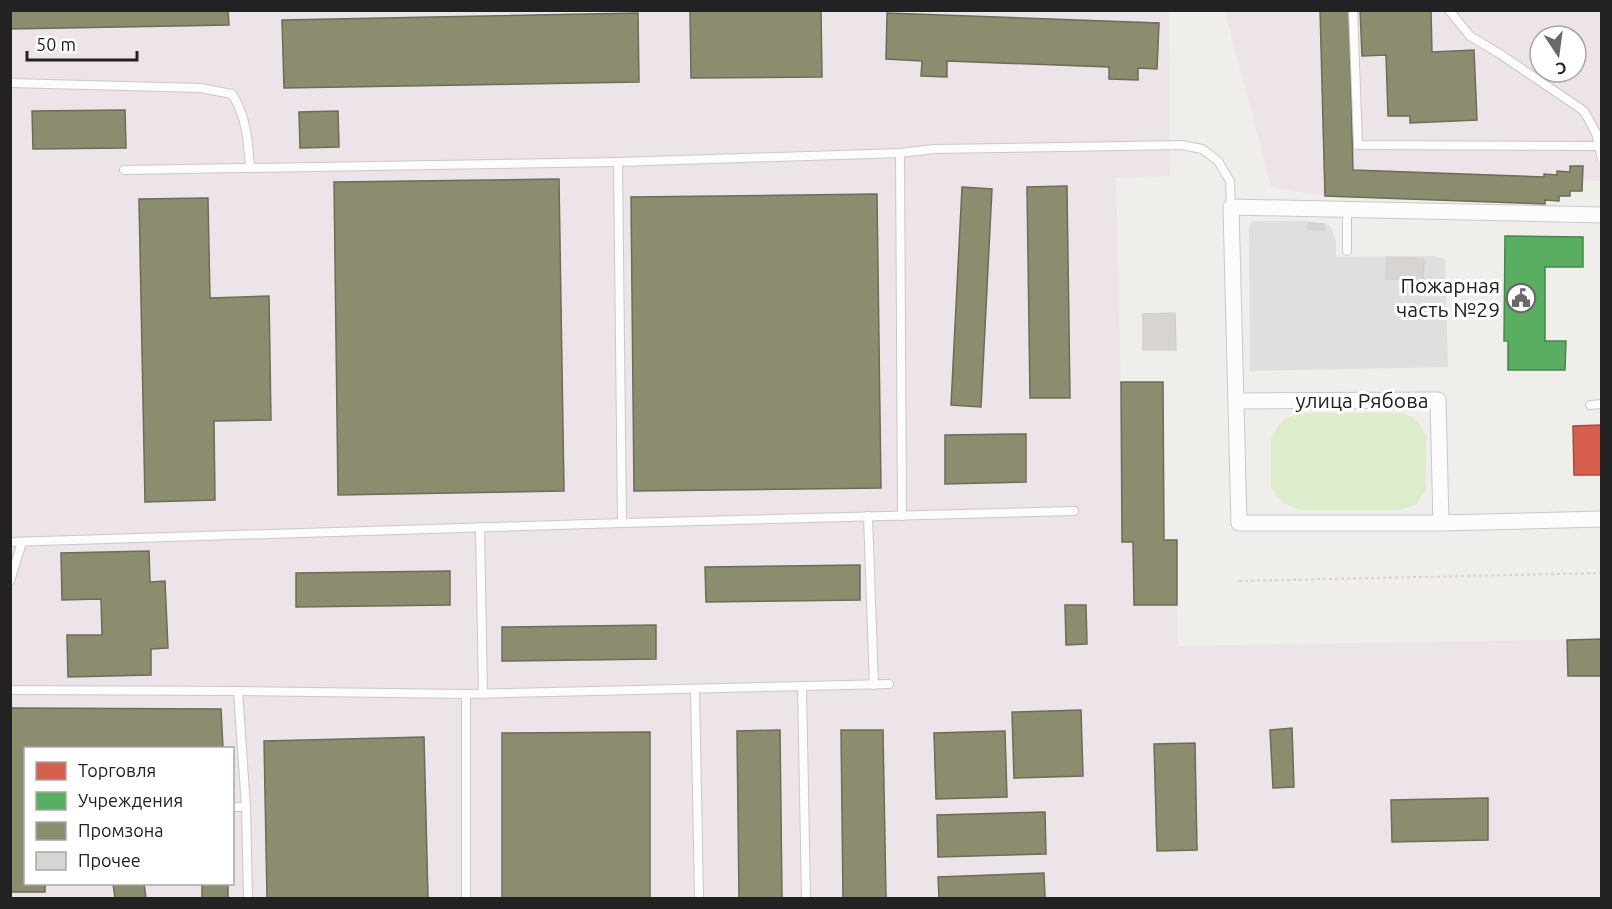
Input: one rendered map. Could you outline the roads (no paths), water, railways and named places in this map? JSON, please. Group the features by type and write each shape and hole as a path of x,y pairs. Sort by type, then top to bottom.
{"street":[{"path":"1602,214 1231,207 1239,524 1602,519"},
{"name":"улица Рябова","path":"1237,401 1438,400 1441,523"}],"lane":[{"path":"1353,10 1358,145 1599,146"},
{"path":"1449,10 1470,36 1584,111 1596,133 1602,159"},
{"path":"10,82 200,88 232,94 241,107 247,131 250,168"},
{"path":"124,170 618,162 900,153 934,149 1182,145 1202,149 1218,161 1230,181 1231,207"},
{"path":"900,153 902,516"},
{"path":"618,162 622,523"},
{"path":"1347,210 1347,251"},
{"path":"1590,405 1602,404"},
{"path":"10,542 868,516 1074,512"},
{"path":"868,516 874,685"},
{"path":"480,527 483,694"},
{"path":"10,581 22,542"},
{"path":"10,690 483,694 889,684"},
{"path":"802,686 806,898"},
{"path":"695,689 699,898"},
{"path":"238,691 246,807 248,898"},
{"path":"466,694 466,898"},
{"path":"234,807 246,807"}],"place":[{"name":"Пожарная часть №29","path":"1521,298"}]}
